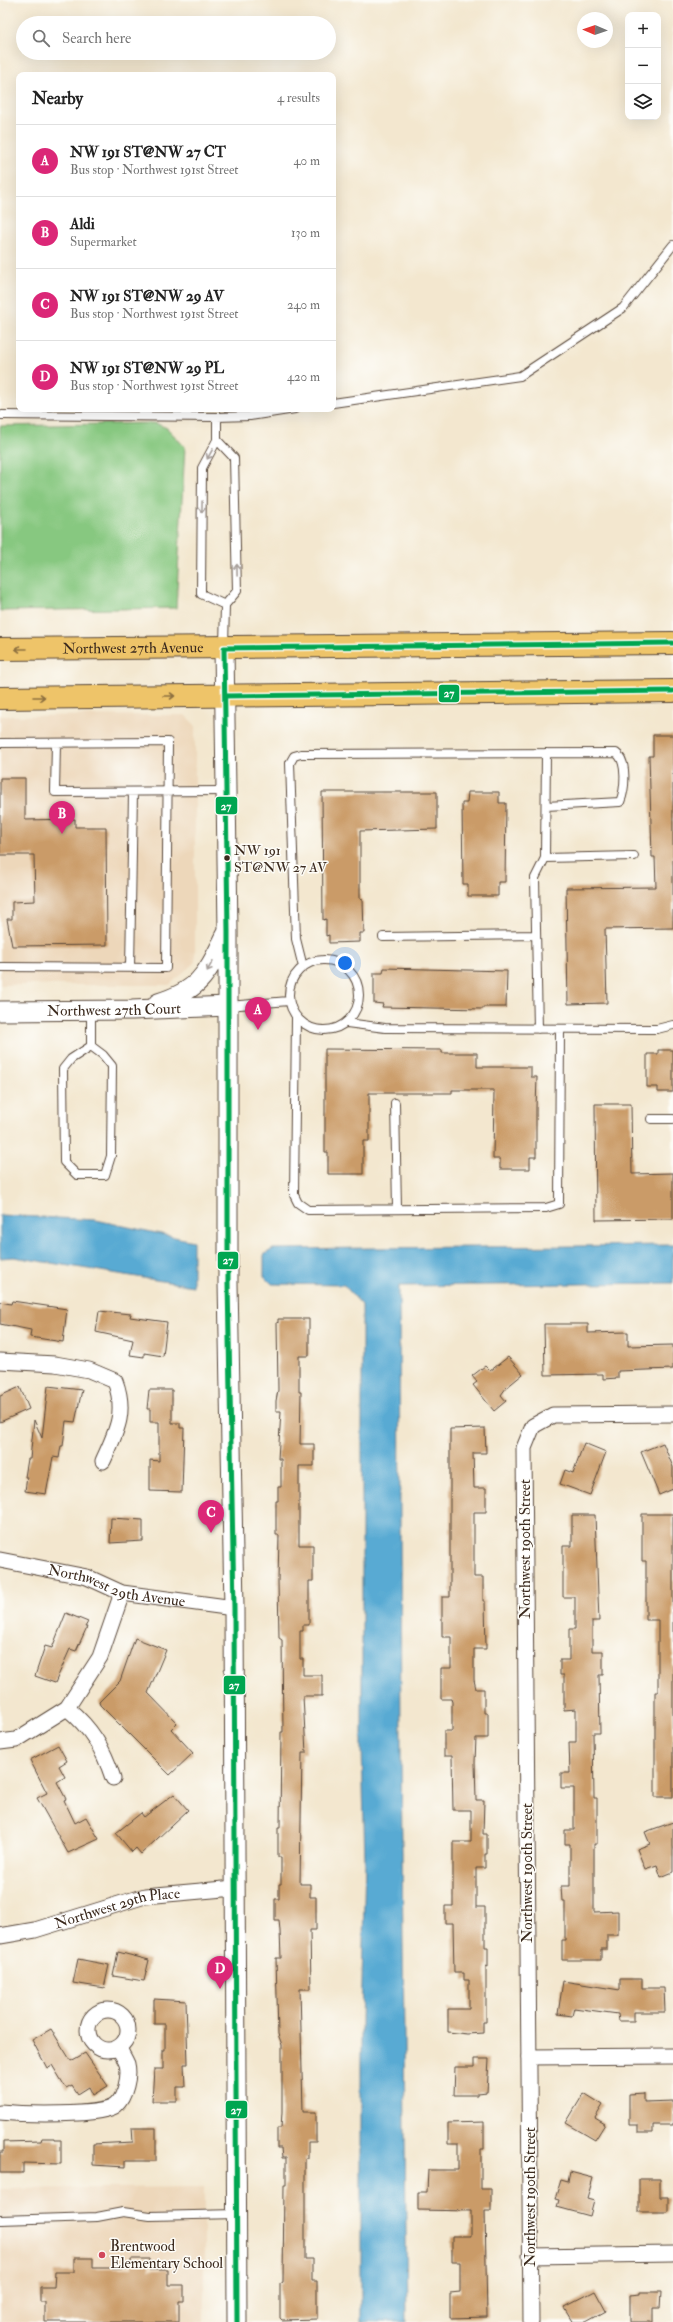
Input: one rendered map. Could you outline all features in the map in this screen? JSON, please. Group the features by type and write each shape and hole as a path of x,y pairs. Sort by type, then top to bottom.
{"main road":[{"name":"Northwest 27th Avenue","path":"0,649 673,643"},
{"path":"0,698 673,691"}],"street":[{"path":"224,648 228,931 228,1283 234,1608 237,2322"},
{"path":"132,1010 177,997 194,988 208,971 228,931"},
{"name":"Northwest 27th Court","path":"0,1011 132,1010 228,1006"},
{"path":"0,1361 55,1364 89,1370 115,1381 121,1396 120,1423 104,1461"},
{"name":"Northwest 190th Street","path":"531,2322 524,1448 533,1426 552,1415 673,1414"},
{"name":"Northwest 29th Avenue","path":"0,1560 87,1577 122,1593 234,1608"},
{"path":"0,1742 16,1740 67,1708 100,1657 122,1593"},
{"path":"67,1708 82,1721 104,1751 113,1778"},
{"name":"Northwest 29th Place","path":"0,1936 35,1930 145,1896 235,1888"},
{"path":"0,2112 20,2114 100,2112 116,2105 126,2087 127,2065 119,2048"},
{"path":"529,2057 673,2056"},
{"path":"530,2256 673,2254"}],"lane":[{"path":"336,403 520,376 623,308 673,245"},
{"path":"0,416 217,417 250,416 276,412"},
{"path":"217,417 217,440 202,468 201,594 225,605"},
{"path":"217,440 234,458 237,591 225,605 224,648"},
{"path":"0,743 168,742 166,968 0,967"},
{"path":"56,743 56,792 226,791"},
{"path":"538,1029 535,878 545,858 546,753"},
{"path":"303,967 296,939 290,763 294,756 301,754 616,753 623,761 623,795 620,802 546,806"},
{"path":"130,968 133,792"},
{"path":"545,858 634,856"},
{"path":"383,937 536,936"},
{"path":"296,1018 314,1029 327,1030 347,1023 354,1016 360,998 359,985 354,975 335,961 310,963 303,967 294,977 290,988 289,1001 296,1018 294,1195 298,1203 308,1210 546,1208 559,1204 560,1029"},
{"path":"228,1006 289,1001"},
{"path":"91,1010 91,1046"},
{"path":"347,1023 385,1028 657,1030 673,1025"},
{"path":"91,1046 103,1055 112,1066 111,1156 105,1175 77,1175 64,1162 63,1068 71,1059 91,1046"},
{"path":"396,1103 397,1209"},
{"path":"651,1120 673,1119"},
{"path":"0,2220 96,2217 123,2212 150,2216 237,2214"}],"shaded area":[{"path":"185,715 195,725 195,962 169,985 0,985 0,716"},
{"name":"Brentwood Elementary School","path":"204,2187 204,2322 0,2322 0,2189"}],"green space":[{"path":"155,423 167,428 185,447 176,608 0,611 0,426"}],"water":[{"path":"0,1215 96,1220 193,1241 193,1286 14,1257 0,1258"},
{"path":"673,1245 673,1283 399,1286 401,1751 407,2322 361,2322 361,2023 365,1860 362,1749 362,1305 344,1285 272,1284 264,1276 264,1255 273,1249"}],"building":[{"path":"653,735 673,735 673,928 605,929 607,1003 568,1004 566,888 656,887 655,857 652,857 649,756 653,756"},
{"path":"0,778 25,778 25,820 75,819 75,827 106,827 107,945 12,946 7,919 12,919 12,902 35,901 34,855 0,855"},
{"path":"322,792 437,792 437,829 360,831 360,899 363,900 364,933 360,933 360,942 329,943 329,935 326,936 326,919 323,920"},
{"path":"468,792 499,792 499,803 506,803 505,882 498,882 498,896 468,896 468,884 463,884 462,803 467,803"},
{"path":"384,968 507,971 506,1007 483,1007 483,1009 382,1007 383,1004 374,1003 374,973 383,973"},
{"path":"325,1049 442,1050 442,1053 477,1053 477,1067 531,1067 531,1077 537,1077 536,1157 530,1157 530,1169 500,1169 500,1159 493,1159 494,1090 452,1090 452,1093 369,1093 369,1141 363,1141 363,1174 328,1174 328,1152 325,1152"},
{"path":"658,1050 673,1050 673,1092 658,1092 658,1087 647,1087 647,1054 658,1054"},
{"path":"595,1104 631,1104 632,1174 673,1173 673,1219 596,1220"},
{"path":"12,1301 67,1309 63,1342 30,1337 31,1330 0,1324 0,1302 11,1304"},
{"path":"99,1311 131,1314 130,1317 167,1322 163,1356 144,1353 144,1357 130,1355 133,1340 96,1332"},
{"path":"278,1319 309,1319 309,1356 299,1356 299,1392 301,1392 300,1444 314,1444 314,1466 299,1466 299,1545 313,1545 313,1581 309,1581 309,1625 303,1625 303,1631 300,1631 300,1659 303,1659 303,1675 322,1675 322,1696 303,1696 306,1753 302,1753 300,1884 310,1884 310,1897 316,1897 316,1930 310,1930 311,1989 300,1989 303,2112 316,2112 316,2142 308,2142 308,2158 305,2158 305,2259 312,2259 312,2281 317,2281 317,2319 282,2320 280,2318 280,2284 283,2282 284,2185 286,2185 286,2158 282,2158 281,2148 277,2148 277,2128 281,2128 282,2112 282,2045 278,2034 276,1958 281,1958 280,1931 279,1920 275,1920 275,1899 279,1899 279,1884 281,1884 281,1857 278,1857 278,1828 280,1828 281,1732 283,1732 282,1640 279,1638 279,1535 276,1535 276,1501 278,1501 278,1487 281,1487 281,1459 278,1459 281,1411 276,1411 278,1390"},
{"path":"544,1324 588,1324 588,1333 628,1332 628,1346 673,1345 673,1369 618,1371 618,1378 603,1379 603,1374 545,1375"},
{"path":"508,1357 523,1374 506,1388 501,1395 506,1401 494,1411 473,1385 477,1382 472,1376 485,1366 490,1371"},
{"path":"48,1386 82,1390 75,1422 66,1421 63,1446 61,1446 59,1458 53,1457 46,1494 25,1491 27,1477 25,1477 28,1459 30,1459 34,1420 42,1438"},
{"path":"20,1387 29,1409 0,1422 0,1396"},
{"path":"149,1390 172,1390 172,1423 180,1423 180,1428 184,1428 182,1492 150,1491 150,1460 159,1461 159,1422 150,1422 150,1409 147,1409"},
{"path":"485,1428 486,1453 473,1453 474,1488 486,1488 486,1512 474,1512 474,1577 483,1577 486,1649 474,1649 474,1680 476,1689 484,1689 484,1713 488,1713 488,1738 476,1738 475,1762 476,1800 484,1800 483,1834 487,1834 485,1868 476,1868 476,1907 485,1907 485,1947 488,1947 488,1967 486,1966 486,2022 483,2022 483,2033 467,2034 448,2032 448,2009 469,2009 469,1980 464,1980 464,1973 454,1973 453,1923 445,1923 445,1906 453,1906 453,1842 471,1842 471,1810 453,1810 452,1756 444,1756 444,1731 452,1731 452,1702 451,1699 441,1699 441,1668 451,1668 451,1637 442,1637 442,1597 450,1597 450,1429"},
{"path":"584,1443 606,1452 590,1495 560,1484 565,1470 573,1473"},
{"path":"663,1443 673,1467 673,1489 659,1495 641,1452"},
{"path":"642,1514 673,1514 673,1797 655,1797 655,1692 658,1692 658,1620 646,1620 646,1561 642,1561"},
{"path":"572,1515 595,1515 599,1621 592,1621 592,1651 603,1651 603,1675 599,1675 600,1733 593,1733 594,1798 597,1798 597,1844 594,1844 594,1912 618,1911 618,1935 607,1935 607,1949 601,1949 601,1960 562,1960 562,1940 565,1940 565,1901 562,1901 561,1886 570,1886 570,1844 565,1844 565,1830 574,1830 574,1788 561,1788 561,1773 570,1773 569,1742 576,1742 576,1709 564,1710 564,1675 560,1675 560,1660 569,1660 569,1629 575,1629 575,1597 563,1597 563,1546 572,1546"},
{"path":"111,1518 143,1520 143,1541 110,1543"},
{"path":"66,1613 88,1622 76,1651 70,1649 55,1683 35,1676 45,1646 52,1648"},
{"path":"135,1638 166,1650 148,1693 177,1723 171,1729 193,1753 170,1775 100,1705 99,1702 120,1681"},
{"path":"58,1745 67,1761 59,1766 65,1777 57,1782 66,1799 64,1800 75,1823 86,1817 99,1839 68,1853 37,1798 47,1793 30,1760"},
{"path":"174,1794 188,1810 141,1854 136,1848 132,1852 116,1833 141,1813 144,1817"},
{"path":"673,1822 673,1872 661,1877 657,1865 645,1869 637,1849 650,1844 645,1832"},
{"path":"118,1952 149,1960 144,1981 113,1976"},
{"path":"78,1959 109,1965 104,1988 73,1983"},
{"path":"620,1979 642,1979 642,1988 664,1988 665,2012 634,2012 634,2021 619,2021 618,2014 574,2008 572,2016 558,2014 563,1981 620,1990"},
{"path":"154,1999 186,2001 188,2064 184,2064 185,2087 177,2087 177,2101 152,2101 154,2069 163,2069 163,2050 165,2050 165,2024 154,2024"},
{"path":"51,2029 71,2061 85,2053 108,2086 93,2095 89,2087 78,2094 72,2085 66,2088 52,2065 47,2068 32,2040"},
{"path":"474,2059 489,2059 487,2092 478,2093 478,2095 454,2095 455,2067 474,2067"},
{"path":"584,2093 603,2105 595,2118 605,2124 595,2140 566,2123"},
{"path":"644,2093 644,2102 673,2101 673,2125 653,2125 653,2133 638,2133 638,2125 629,2125 629,2094"},
{"path":"484,2122 484,2149 481,2149 481,2189 491,2189 491,2211 485,2211 487,2317 450,2318 450,2293 460,2292 460,2262 452,2262 452,2236 471,2236 471,2211 418,2210 418,2192 427,2192 428,2170 458,2170 458,2144 448,2144 448,2123"},
{"path":"132,2128 156,2128 156,2161 125,2161 125,2167 93,2165 93,2144 133,2142"},
{"path":"42,2138 54,2138 54,2140 61,2140 61,2164 23,2163 23,2173 0,2173 0,2152 3,2152 3,2142 41,2141"},
{"path":"570,2172 593,2178 587,2199 594,2201 590,2216 557,2207 559,2200 555,2199 561,2180 568,2182"},
{"path":"639,2179 660,2179 660,2197 668,2197 668,2212 639,2212"},
{"path":"74,2258 93,2258 93,2268 131,2268 131,2259 149,2259 149,2270 168,2270 168,2285 184,2285 184,2301 179,2301 179,2322 45,2322 45,2302 40,2302 40,2287 54,2287 55,2272 74,2272"},
{"path":"595,2291 606,2311 586,2322 573,2322 564,2307"},
{"path":"640,2292 661,2292 660,2308 653,2308 653,2322 630,2322 630,2295 640,2294"}],"transit line":[{"name":"27","path":"237,2322 234,1608 228,1283 228,931 224,648 673,643"},
{"name":"27","path":"225,696 673,691"}],"place":[{"name":"Aldi","path":"62,834"},
{"name":"NW 191 ST@NW 27 AV","path":"227,858"},
{"name":"NW 191 ST@NW 27 CT","path":"258,1030"},
{"name":"NW 191 ST@NW 29 AV","path":"211,1533"},
{"name":"NW 191 ST@NW 29 PL","path":"220,1989"},
{"name":"Brentwood Elementary School","path":"102,2255"}]}
